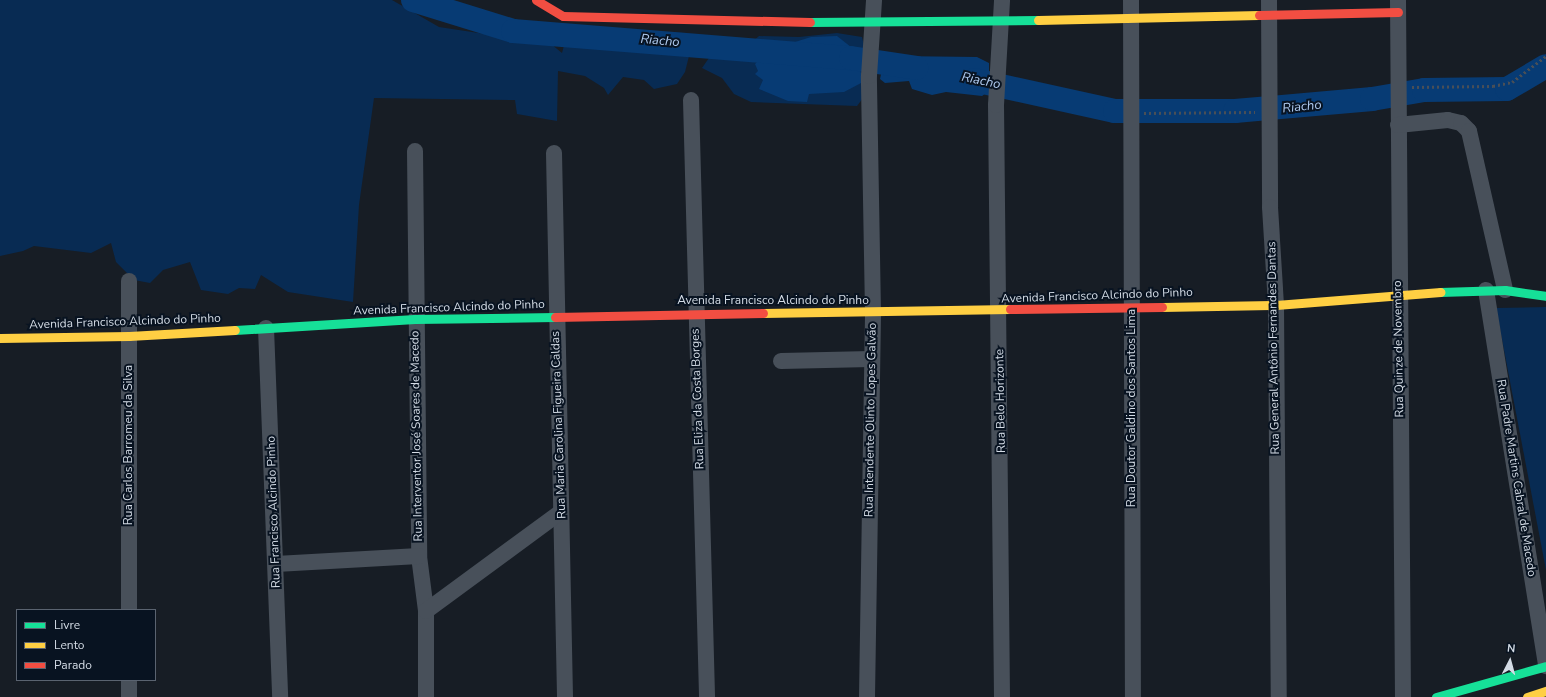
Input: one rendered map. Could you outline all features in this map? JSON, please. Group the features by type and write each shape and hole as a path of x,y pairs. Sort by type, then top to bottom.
{"street":[{"path":"536,0 563,16 873,24 1130,18 1269,7 1398,6"},
{"name":"Rua Intendente Olinto Lopes Galvão","path":"867,697 871,359 873,313 869,76 874,0"},
{"path":"1002,0 1002,20"},
{"name":"Rua Doutor Galdino dos Santos Lima","path":"1131,0 1130,118 1133,697"},
{"name":"Rua Quinze de Novembro","path":"1398,6 1398,293 1403,697"},
{"name":"Rua General Antônio Fernandes Dantas","path":"1269,7 1270,133 1276,305 1278,697"},
{"name":"Rua Belo Horizonte","path":"1002,20 997,61 996,105 1000,311 1002,697"},
{"name":"Rua Eliza da Costa Borges","path":"692,100 695,312 707,697"},
{"path":"1398,125 1448,120 1461,123 1469,131 1505,290"},
{"name":"Rua Interventor José Soares de Macedo","path":"415,151 414,319 419,556 426,611 426,697"},
{"name":"Rua Maria Carolina Figueira Caldas","path":"554,153 555,317 565,697"},
{"name":"Rua Carlos Barromeu da Silva","path":"129,281 129,609"},
{"name":"Avenida Francisco Alcindo do Pinho","path":"0,338 129,336 414,319 555,317 695,312 873,313 1000,311 1132,306 1276,305 1398,293 1486,290 1505,290 1546,296"},
{"name":"Rua Padre Martins Cabral de Macedo","path":"1486,290 1546,666"},
{"name":"Rua Francisco Alcindo Pinho","path":"266,328 280,697"},
{"path":"781,361 871,359"},
{"path":"426,611 561,512"},
{"path":"276,564 419,556"},
{"path":"1436,697 1546,666"},
{"path":"129,681 129,697"},
{"path":"1527,697 1546,691"}],"path":[{"path":"1398,88 1493,86 1512,82 1546,56"},
{"path":"1130,118 1270,112"}],"shaded area":[{"path":"0,0 392,0 439,27 551,44 562,53 569,27 686,33 689,56 685,72 677,84 654,89 644,80 623,77 608,95 604,88 585,76 558,71 557,121 517,114 515,100 374,98 359,205 353,302 288,292 261,275 255,289 239,288 228,294 201,290 190,262 163,270 150,283 134,280 116,262 111,243 91,253 34,246 23,251 0,256"},
{"path":"837,33 862,37 865,49 866,94 857,106 751,102 734,94 722,78 702,68 711,55 736,56 759,36 799,37"},
{"path":"1546,307 1546,570 1496,308"}],"water":[{"path":"837,36 856,51 863,82 844,92 809,94 807,102 788,101 759,89 763,80 755,74 758,71 755,64 766,54 795,47 795,42 811,37"},
{"path":"895,56 977,57 989,63 989,91 982,96 946,92 932,95 912,89 909,81 885,83 880,79 884,60"}],"waterway":[{"name":"Riacho","path":"413,0 513,31 851,58 916,68"},
{"name":"Riacho","path":"974,80 1115,111 1235,111 1372,99 1424,90 1507,89 1546,66"}],"traffic: fast":[{"path":"810,22 1038,20"},
{"path":"1440,292 1505,290 1546,296"},
{"path":"235,330 415,319 555,317"},
{"path":"1436,697 1546,666"}],"traffic: slow":[{"path":"1038,20 1259,15"},
{"path":"1162,307 1276,305 1440,292"},
{"path":"763,313 1010,309"},
{"path":"0,338 129,336 235,330"},
{"path":"1527,697 1546,691"}],"traffic: jam":[{"path":"536,0 563,16 810,22"},
{"path":"1259,15 1398,12"},
{"path":"1010,309 1162,307"},
{"path":"555,317 763,313"}]}
